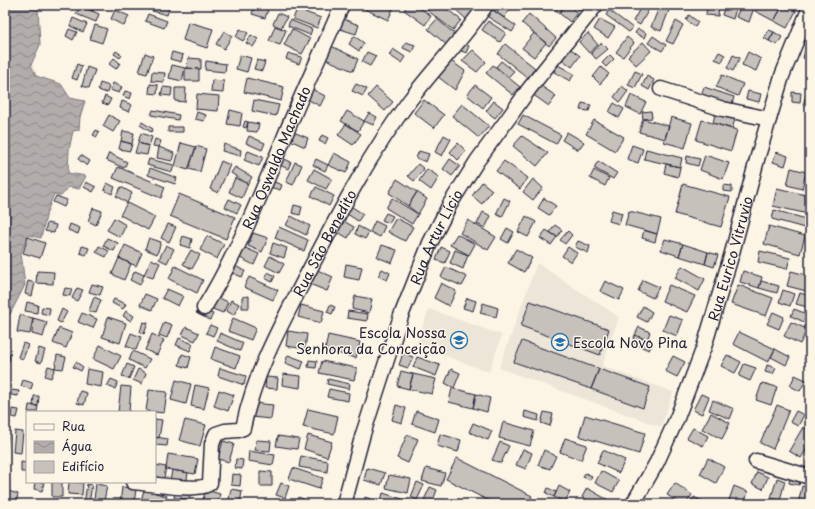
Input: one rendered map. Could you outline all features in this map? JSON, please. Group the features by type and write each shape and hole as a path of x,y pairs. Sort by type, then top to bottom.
{"street":[{"name":"Rua Oswaldo Machado","path":"204,308 222,278 262,194 287,131 342,5"},
{"name":"Rua São Benedito","path":"143,483 181,487 208,486 210,483 212,444 216,434 243,428 247,407 255,383 280,326 334,222 361,175 384,137 410,100 486,5"},
{"name":"Rua Artur Lício","path":"344,504 363,434 394,338 430,243 450,204 477,161 528,89 596,5"},
{"name":"Rua Eurico Vitruvio","path":"633,504 657,462 677,418 704,347 782,76 810,7"},
{"path":"661,89 723,109 769,119"},
{"path":"756,461 810,477"}],"shaded area":[{"name":"Escola Novo Pina","path":"537,263 619,317 602,366 673,392 661,427 499,368"},
{"name":"Escola Nossa Senhora da Conceição","path":"429,309 502,335 489,372 416,345"}],"water":[{"path":"5,5 34,5 38,7 40,45 31,65 36,76 61,84 70,98 85,101 80,117 79,130 73,131 69,150 68,173 86,176 79,189 69,187 61,196 54,194 47,212 41,238 28,235 21,253 25,285 5,324"}],"building":[{"path":"80,5 94,5 96,6 93,11"},
{"path":"154,5 170,5 167,15 152,11"},
{"path":"255,5 268,10 265,18 252,14"},
{"path":"356,5 384,5 393,9 388,20"},
{"path":"408,5 416,5 431,16 425,25 404,10"},
{"path":"431,5 442,5 461,20 453,30 427,10"},
{"path":"451,5 471,5 476,9 467,20"},
{"path":"492,5 512,6 504,18 490,8"},
{"path":"550,5 566,5 559,13"},
{"path":"566,5 577,13 570,22 559,13"},
{"path":"574,5 584,5 579,10"},
{"path":"642,5 649,9 640,25 633,21"},
{"path":"660,5 671,5 661,31 651,27"},
{"path":"707,5 719,5 718,16 706,15"},
{"path":"725,5 737,5 733,19 722,15"},
{"path":"741,5 755,5 749,22 736,17"},
{"path":"758,5 783,5 774,21 755,11"},
{"path":"783,5 796,11 787,28 774,21"},
{"path":"80,6 99,14 96,22 76,14"},
{"path":"490,8 516,26 512,32 485,15"},
{"path":"297,9 321,18 317,28 293,19"},
{"path":"115,10 129,16 124,26 111,19"},
{"path":"609,10 633,28 629,32 606,15"},
{"path":"278,13 287,17 281,28 273,24"},
{"path":"148,14 167,21 164,28 145,21"},
{"path":"529,14 556,38 549,46 522,23"},
{"path":"689,15 698,22 695,27 686,20"},
{"path":"73,18 87,24 83,32 70,26"},
{"path":"343,19 359,25 356,34 340,29"},
{"path":"437,19 457,36 448,46 428,29"},
{"path":"600,19 615,27 608,38 594,29"},
{"path":"290,20 312,29 310,35 288,26"},
{"path":"488,21 506,33 500,42 482,30"},
{"path":"676,21 683,25 673,44 666,41"},
{"path":"188,22 213,29 207,48 183,40"},
{"path":"95,25 107,29 102,43 90,39"},
{"path":"275,26 286,30 280,45 269,41"},
{"path":"69,29 77,32 73,40 66,36"},
{"path":"240,29 248,33 243,41 236,37"},
{"path":"292,29 310,39 302,54 284,45"},
{"path":"638,29 646,33 644,38 635,33"},
{"path":"769,30 774,32 769,41 764,38"},
{"path":"224,31 232,36 224,49 216,44"},
{"path":"808,31 810,31 810,46 804,45"},
{"path":"774,32 782,37 777,45 769,41"},
{"path":"534,33 546,43 534,57 522,48"},
{"path":"588,33 598,45 589,53 579,42"},
{"path":"251,35 258,39 253,47 246,43"},
{"path":"354,36 364,43 359,51 349,44"},
{"path":"653,36 666,45 662,51 648,43"},
{"path":"627,37 634,43 623,57 616,52"},
{"path":"406,42 415,45 412,52 403,48"},
{"path":"643,42 651,51 636,65 628,56"},
{"path":"463,43 469,46 466,53 459,50"},
{"path":"602,43 608,49 596,59 591,53"},
{"path":"505,44 535,68 528,78 498,54"},
{"path":"329,45 358,59 353,71 323,58"},
{"path":"567,46 580,56 572,67 559,57"},
{"path":"806,46 810,47 810,60 803,58"},
{"path":"393,49 405,57 401,63 389,55"},
{"path":"473,50 486,62 477,72 462,61"},
{"path":"116,51 122,55 120,58 114,54"},
{"path":"172,52 183,55 181,62 170,59"},
{"path":"367,52 376,56 370,66 362,62"},
{"path":"719,52 725,55 722,62 715,59"},
{"path":"748,52 761,59 756,71 742,65"},
{"path":"145,53 153,56 147,74 139,72"},
{"path":"288,53 302,57 299,64 286,59"},
{"path":"240,55 251,58 247,72 236,69"},
{"path":"610,55 614,59 606,67 602,63"},
{"path":"733,55 740,58 733,71 727,68"},
{"path":"114,58 120,63 116,69 109,64"},
{"path":"188,58 201,59 201,69 187,68"},
{"path":"447,58 465,71 455,90 437,76"},
{"path":"257,60 265,62 262,71 254,69"},
{"path":"206,61 226,64 225,72 205,70"},
{"path":"501,61 514,71 508,77 496,67"},
{"path":"77,64 82,66 77,80 72,78"},
{"path":"172,65 185,68 182,81 169,78"},
{"path":"493,65 520,87 513,95 486,73"},
{"path":"558,65 574,74 570,81 554,72"},
{"path":"87,67 95,70 89,88 82,86"},
{"path":"601,67 609,74 600,84 593,77"},
{"path":"185,68 199,69 199,81 185,81"},
{"path":"635,71 642,74 635,88 628,85"},
{"path":"152,72 165,73 164,82 151,81"},
{"path":"722,75 743,84 738,96 716,87"},
{"path":"647,76 654,80 649,90 642,86"},
{"path":"247,78 284,87 281,101 244,92"},
{"path":"810,78 810,89 807,88"},
{"path":"212,80 224,81 223,93 211,92"},
{"path":"100,83 109,86 107,93 98,90"},
{"path":"113,83 122,87 119,93 110,90"},
{"path":"150,84 158,85 157,94 149,93"},
{"path":"356,84 367,89 363,96 352,91"},
{"path":"538,84 556,96 549,106 532,94"},
{"path":"475,85 491,97 483,108 467,95"},
{"path":"622,86 628,91 620,102 614,97"},
{"path":"163,87 172,88 171,96 161,95"},
{"path":"376,87 393,102 385,111 368,96"},
{"path":"704,87 734,97 731,108 700,98"},
{"path":"175,88 186,88 185,102 175,101"},
{"path":"310,88 325,96 320,106 305,98"},
{"path":"125,91 132,93 130,99 123,96"},
{"path":"748,91 761,94 759,102 746,99"},
{"path":"792,92 801,93 800,103 792,102"},
{"path":"807,92 810,93 810,108 803,105"},
{"path":"197,94 219,96 218,111 196,109"},
{"path":"631,95 646,102 640,114 626,107"},
{"path":"105,96 111,99 108,105 102,103"},
{"path":"254,100 279,105 276,116 252,111"},
{"path":"424,100 444,115 434,128 414,113"},
{"path":"122,101 132,105 129,112 120,108"},
{"path":"494,101 503,108 495,118 486,111"},
{"path":"582,103 591,105 589,111 580,110"},
{"path":"614,103 624,109 619,118 609,112"},
{"path":"462,104 489,126 479,138 452,116"},
{"path":"153,110 179,115 178,120 151,115"},
{"path":"230,110 242,113 240,126 227,124"},
{"path":"716,110 736,116 732,129 713,123"},
{"path":"347,111 364,121 358,131 341,121"},
{"path":"651,111 652,118 643,119 642,112"},
{"path":"197,112 206,115 204,121 195,119"},
{"path":"369,113 377,117 373,125 364,121"},
{"path":"109,115 120,121 113,132 103,126"},
{"path":"523,115 561,135 556,144 518,124"},
{"path":"671,117 692,123 685,148 664,142"},
{"path":"643,119 669,126 665,139 639,132"},
{"path":"594,120 624,137 615,151 586,134"},
{"path":"702,120 737,130 731,151 696,140"},
{"path":"245,121 248,122 246,128 243,127"},
{"path":"142,122 153,129 151,132 140,125"},
{"path":"248,122 259,124 257,132 247,131"},
{"path":"346,124 361,134 353,145 338,135"},
{"path":"168,127 183,127 183,132 168,132"},
{"path":"96,130 99,132 97,137 93,135"},
{"path":"123,131 134,133 132,144 121,141"},
{"path":"291,131 308,138 305,147 288,139"},
{"path":"567,132 584,142 578,150 562,140"},
{"path":"141,133 152,137 149,146 138,143"},
{"path":"322,135 328,138 325,144 319,141"},
{"path":"444,135 451,139 442,156 435,152"},
{"path":"249,136 265,143 262,150 246,143"},
{"path":"522,136 548,153 537,166 513,146"},
{"path":"155,139 161,141 159,147 153,146"},
{"path":"121,141 132,144 130,151 119,149"},
{"path":"138,143 149,146 147,155 135,153"},
{"path":"181,143 196,147 188,170 175,166"},
{"path":"458,143 466,151 458,160 450,152"},
{"path":"224,144 241,150 240,156 222,151"},
{"path":"632,145 643,149 638,163 627,159"},
{"path":"196,146 206,149 200,172 189,169"},
{"path":"159,147 174,153 172,161 157,158"},
{"path":"646,149 682,158 680,167 644,159"},
{"path":"248,151 263,157 259,166 244,160"},
{"path":"419,151 429,154 426,162 416,158"},
{"path":"776,152 788,156 785,166 773,162"},
{"path":"109,153 127,162 124,168 106,160"},
{"path":"334,153 351,162 346,173 328,165"},
{"path":"81,155 90,161 87,166 78,159"},
{"path":"705,155 729,163 723,179 700,170"},
{"path":"687,156 700,159 698,166 686,163"},
{"path":"280,157 291,162 288,169 276,163"},
{"path":"149,159 174,165 172,172 147,165"},
{"path":"316,159 328,165 325,171 313,165"},
{"path":"450,159 460,166 452,176 443,169"},
{"path":"221,161 230,165 218,193 210,189"},
{"path":"504,161 528,178 520,189 496,171"},
{"path":"598,161 617,173 613,179 594,168"},
{"path":"295,162 302,165 293,185 286,182"},
{"path":"418,164 424,169 414,181 408,176"},
{"path":"666,164 680,167 678,177 664,173"},
{"path":"118,167 165,187 161,198 113,178"},
{"path":"235,167 252,177 248,184 231,173"},
{"path":"150,168 177,178 175,184 148,175"},
{"path":"791,168 806,172 802,189 787,185"},
{"path":"314,169 332,179 326,189 308,180"},
{"path":"427,169 439,177 431,190 419,181"},
{"path":"594,170 609,178 605,186 590,178"},
{"path":"235,178 248,184 242,198 229,192"},
{"path":"397,179 417,192 408,206 389,193"},
{"path":"533,179 543,188 533,200 523,192"},
{"path":"272,181 282,185 280,190 270,187"},
{"path":"86,182 96,187 93,192 84,187"},
{"path":"482,182 492,190 482,204 472,196"},
{"path":"107,183 115,187 112,194 104,190"},
{"path":"683,184 730,197 721,227 675,214"},
{"path":"723,185 732,186 732,192 723,191"},
{"path":"121,187 132,193 127,203 116,196"},
{"path":"316,187 334,196 329,206 311,196"},
{"path":"777,188 810,196 808,214 773,206"},
{"path":"417,192 427,199 418,214 408,206"},
{"path":"179,194 235,217 226,239 170,216"},
{"path":"56,196 67,200 64,207 53,202"},
{"path":"392,198 418,214 412,224 386,208"},
{"path":"504,198 510,201 502,217 496,214"},
{"path":"544,198 556,206 549,215 538,208"},
{"path":"229,199 241,205 237,213 225,207"},
{"path":"127,203 155,217 148,230 120,215"},
{"path":"294,205 302,207 300,215 292,213"},
{"path":"349,205 363,214 358,221 344,212"},
{"path":"93,208 102,211 96,225 88,221"},
{"path":"612,210 622,213 619,224 609,221"},
{"path":"774,210 810,220 808,229 772,219"},
{"path":"629,211 661,219 657,234 625,225"},
{"path":"483,212 491,216 485,228 477,224"},
{"path":"386,213 393,216 389,223 382,220"},
{"path":"291,216 310,226 306,235 286,225"},
{"path":"526,216 536,222 528,237 518,232"},
{"path":"114,218 126,225 120,237 107,230"},
{"path":"396,218 413,227 405,241 388,232"},
{"path":"340,219 354,227 348,238 334,230"},
{"path":"468,220 496,237 488,250 460,233"},
{"path":"375,221 385,226 380,237 370,232"},
{"path":"47,223 56,225 54,233 45,231"},
{"path":"70,224 80,228 78,234 68,230"},
{"path":"168,224 176,227 169,242 161,238"},
{"path":"555,225 562,230 557,237 550,232"},
{"path":"358,226 369,232 365,239 355,234"},
{"path":"769,226 805,236 800,254 764,244"},
{"path":"279,227 308,240 304,251 275,238"},
{"path":"507,228 514,232 508,243 501,239"},
{"path":"546,230 557,237 551,245 540,238"},
{"path":"644,230 657,234 655,242 642,238"},
{"path":"568,231 572,235 565,244 560,240"},
{"path":"253,233 268,238 262,252 248,246"},
{"path":"457,234 475,244 469,255 450,245"},
{"path":"183,236 192,239 190,248 180,245"},
{"path":"207,236 224,244 217,259 200,250"},
{"path":"28,237 45,243 40,258 23,253"},
{"path":"107,238 118,243 114,251 103,246"},
{"path":"149,238 161,242 157,254 145,249"},
{"path":"665,239 683,244 679,256 661,250"},
{"path":"578,241 590,246 588,253 575,247"},
{"path":"273,243 287,248 284,258 270,253"},
{"path":"683,244 708,252 705,264 679,256"},
{"path":"125,245 142,253 136,266 119,258"},
{"path":"166,245 174,249 167,263 159,259"},
{"path":"382,245 397,250 392,263 377,257"},
{"path":"82,246 89,248 86,255 80,253"},
{"path":"99,246 109,251 106,257 96,252"},
{"path":"241,246 259,254 254,265 236,256"},
{"path":"441,247 450,251 445,263 436,260"},
{"path":"568,247 577,253 571,262 562,256"},
{"path":"516,249 532,258 524,272 508,263"},
{"path":"191,250 200,255 192,269 183,264"},
{"path":"455,250 468,255 463,269 450,263"},
{"path":"760,251 790,258 787,269 758,262"},
{"path":"708,252 718,255 714,267 705,264"},
{"path":"270,256 284,264 279,273 265,266"},
{"path":"119,258 131,264 124,280 112,274"},
{"path":"151,259 160,263 153,278 144,275"},
{"path":"346,264 362,267 359,280 344,277"},
{"path":"233,265 245,271 242,277 230,272"},
{"path":"175,266 203,280 197,293 169,279"},
{"path":"682,266 705,279 699,291 675,278"},
{"path":"446,267 467,277 462,286 441,277"},
{"path":"313,268 333,277 327,291 307,283"},
{"path":"382,269 390,273 387,280 378,276"},
{"path":"37,271 54,272 53,284 36,283"},
{"path":"135,271 144,275 140,285 130,280"},
{"path":"743,271 762,277 759,288 740,282"},
{"path":"791,271 810,276 810,292 787,286"},
{"path":"268,272 275,276 272,282 265,278"},
{"path":"249,277 278,290 273,300 244,287"},
{"path":"643,280 659,287 653,298 638,291"},
{"path":"28,281 35,283 32,296 25,294"},
{"path":"605,281 624,290 619,300 600,291"},
{"path":"761,281 779,286 777,293 759,288"},
{"path":"441,283 456,291 449,306 434,298"},
{"path":"92,284 103,287 100,295 89,292"},
{"path":"669,285 695,296 687,312 662,301"},
{"path":"738,285 773,298 766,316 731,304"},
{"path":"65,288 72,289 70,296 63,295"},
{"path":"77,288 83,290 77,301 72,298"},
{"path":"167,289 183,296 178,306 162,298"},
{"path":"783,290 794,294 790,306 779,302"},
{"path":"800,293 810,296 807,307 796,304"},
{"path":"145,294 157,299 152,310 140,305"},
{"path":"215,296 228,302 223,313 210,308"},
{"path":"249,296 249,308 242,308 242,297"},
{"path":"355,296 372,299 369,313 352,309"},
{"path":"94,297 101,300 96,313 89,311"},
{"path":"467,298 476,301 473,311 463,308"},
{"path":"114,299 126,304 123,309 112,303"},
{"path":"231,300 239,304 234,315 226,311"},
{"path":"530,301 609,329 600,355 521,326"},
{"path":"27,302 38,305 37,313 25,311"},
{"path":"483,303 498,308 496,317 480,313"},
{"path":"301,305 324,311 321,323 298,317"},
{"path":"330,305 335,307 332,314 327,312"},
{"path":"643,306 652,312 647,322 637,317"},
{"path":"42,307 50,308 49,315 41,313"},
{"path":"199,308 213,314 210,320 196,313"},
{"path":"62,309 67,312 61,323 57,321"},
{"path":"794,309 807,314 804,322 791,316"},
{"path":"126,311 134,316 131,321 123,316"},
{"path":"348,311 368,314 367,321 347,318"},
{"path":"773,312 784,317 779,329 767,324"},
{"path":"82,313 97,319 93,328 78,322"},
{"path":"20,315 33,318 30,334 17,332"},
{"path":"669,315 683,320 677,336 663,330"},
{"path":"108,317 126,323 120,343 102,337"},
{"path":"33,318 47,322 43,337 32,334"},
{"path":"233,318 256,328 251,340 228,331"},
{"path":"143,322 148,323 144,334 140,332"},
{"path":"164,322 172,325 167,338 159,335"},
{"path":"791,322 807,329 800,344 784,336"},
{"path":"210,325 217,328 213,336 206,333"},
{"path":"186,327 199,333 195,341 182,335"},
{"path":"639,327 650,332 647,340 635,335"},
{"path":"59,328 72,333 66,348 53,343"},
{"path":"288,331 307,334 305,349 286,346"},
{"path":"739,332 775,349 768,362 733,344"},
{"path":"131,333 141,337 136,350 126,346"},
{"path":"220,333 243,343 240,351 217,341"},
{"path":"152,334 164,340 157,355 145,350"},
{"path":"328,335 360,342 356,358 325,350"},
{"path":"635,335 653,343 649,350 632,343"},
{"path":"179,338 193,344 190,351 176,345"},
{"path":"522,341 599,369 591,389 514,362"},
{"path":"23,343 28,345 23,359 18,357"},
{"path":"100,345 121,356 114,369 93,359"},
{"path":"215,347 240,356 236,368 211,359"},
{"path":"39,348 45,350 41,363 35,361"},
{"path":"775,349 790,357 786,365 771,357"},
{"path":"133,351 150,359 145,368 129,360"},
{"path":"808,351 810,352 810,363 804,360"},
{"path":"403,353 413,357 408,368 399,365"},
{"path":"5,354 10,354 9,361 5,360"},
{"path":"182,354 191,357 188,368 179,365"},
{"path":"57,355 66,357 63,369 55,368"},
{"path":"288,355 304,361 301,369 285,363"},
{"path":"727,355 741,362 735,373 721,366"},
{"path":"673,356 685,362 677,377 665,371"},
{"path":"417,357 440,365 436,376 413,367"},
{"path":"309,360 317,361 316,368 308,367"},
{"path":"322,361 357,368 354,380 319,373"},
{"path":"76,362 83,367 81,371 73,367"},
{"path":"127,364 134,367 129,379 122,376"},
{"path":"744,364 756,368 750,381 739,376"},
{"path":"767,365 776,368 773,374 765,372"},
{"path":"48,366 55,368 51,378 45,376"},
{"path":"220,368 246,376 244,385 218,376"},
{"path":"87,369 103,372 101,387 85,384"},
{"path":"138,369 146,373 142,384 133,380"},
{"path":"451,369 460,373 454,388 445,383"},
{"path":"599,369 650,387 643,408 591,389"},
{"path":"401,371 413,374 409,389 397,386"},
{"path":"283,374 301,376 300,388 282,385"},
{"path":"413,374 436,379 432,394 409,389"},
{"path":"795,375 806,380 800,391 790,386"},
{"path":"266,377 278,378 277,389 265,388"},
{"path":"111,379 118,382 115,389 107,386"},
{"path":"328,379 350,384 349,389 327,384"},
{"path":"23,380 33,383 31,389 21,386"},
{"path":"176,380 191,384 186,404 171,400"},
{"path":"762,383 777,387 771,405 756,400"},
{"path":"195,385 209,388 204,409 191,406"},
{"path":"121,386 131,387 129,411 118,411"},
{"path":"452,388 476,394 473,408 449,402"},
{"path":"329,389 349,393 348,401 327,397"},
{"path":"11,390 19,391 18,396 11,395"},
{"path":"149,390 167,392 164,413 146,411"},
{"path":"219,390 234,395 228,411 214,406"},
{"path":"80,391 87,393 84,405 77,403"},
{"path":"476,394 490,398 487,412 473,408"},
{"path":"701,394 709,397 702,414 693,410"},
{"path":"34,396 39,396 38,406 33,406"},
{"path":"713,400 734,409 730,419 709,410"},
{"path":"253,403 273,405 271,419 251,417"},
{"path":"29,405 38,406 37,411 28,411"},
{"path":"396,405 406,408 402,423 392,420"},
{"path":"777,405 789,410 773,449 760,443"},
{"path":"12,409 19,410 17,418 11,417"},
{"path":"308,409 338,416 334,434 303,427"},
{"path":"416,411 439,419 435,432 412,424"},
{"path":"525,411 539,415 538,421 524,417"},
{"path":"796,411 804,415 798,426 790,422"},
{"path":"544,412 553,414 550,426 541,423"},
{"path":"711,413 730,423 722,439 702,429"},
{"path":"585,415 645,433 639,454 579,436"},
{"path":"156,419 162,420 159,438 156,437"},
{"path":"185,420 206,425 200,446 179,440"},
{"path":"503,422 534,431 530,446 499,438"},
{"path":"473,423 492,431 488,440 469,432"},
{"path":"803,427 810,431 810,444 801,458 789,451"},
{"path":"693,428 708,436 703,446 687,438"},
{"path":"15,431 23,432 21,453 13,452"},
{"path":"440,434 461,440 458,452 437,446"},
{"path":"308,435 332,442 327,457 304,449"},
{"path":"407,435 418,439 408,463 397,458"},
{"path":"5,436 8,436 6,452 5,452"},
{"path":"278,436 299,439 297,449 276,446"},
{"path":"156,437 168,439 167,446 156,445"},
{"path":"565,438 587,445 581,460 560,452"},
{"path":"256,440 271,441 270,451 255,450"},
{"path":"223,441 234,444 229,462 218,459"},
{"path":"500,442 509,446 501,463 492,460"},
{"path":"523,449 532,453 526,469 516,465"},
{"path":"544,450 556,456 550,469 538,465"},
{"path":"603,450 625,460 619,473 597,463"},
{"path":"249,451 275,455 273,465 248,461"},
{"path":"168,454 198,459 195,474 166,469"},
{"path":"301,456 328,461 327,472 299,467"},
{"path":"457,458 532,496 528,504 495,504 446,479"},
{"path":"708,458 724,467 716,483 700,474"},
{"path":"236,459 243,460 242,469 235,468"},
{"path":"21,462 26,463 26,472 21,472"},
{"path":"156,465 166,467 164,478 156,477"},
{"path":"293,468 323,478 319,489 289,479"},
{"path":"367,468 385,473 381,485 364,480"},
{"path":"426,468 445,473 441,486 422,481"},
{"path":"172,470 188,473 186,485 170,482"},
{"path":"260,471 272,472 272,486 260,486"},
{"path":"601,471 619,481 613,492 595,483"},
{"path":"757,472 768,477 763,489 752,484"},
{"path":"585,473 592,476 590,480 583,477"},
{"path":"232,474 241,475 240,486 231,485"},
{"path":"389,475 411,479 408,493 386,488"},
{"path":"790,476 801,479 799,485 789,483"},
{"path":"777,478 785,481 780,500 771,498"},
{"path":"417,482 424,485 417,500 411,497"},
{"path":"35,483 44,483 42,491 34,489"},
{"path":"52,483 62,483 62,497 52,497"},
{"path":"69,483 83,483 82,495 68,494"},
{"path":"281,483 289,486 285,498 276,495"},
{"path":"675,483 692,495 686,504 682,504 667,495"},
{"path":"87,484 92,485 89,504 84,504"},
{"path":"96,484 107,486 104,501 94,499"},
{"path":"559,486 570,492 565,502 554,497"},
{"path":"734,486 748,492 744,504 728,503"},
{"path":"802,486 810,488 810,504 798,504"},
{"path":"122,487 136,489 134,504 120,504"},
{"path":"430,487 437,490 432,503 424,500"},
{"path":"548,488 556,492 554,497 546,493"},
{"path":"587,488 615,504 594,504 582,497"},
{"path":"231,489 242,491 240,504 228,504"},
{"path":"5,490 18,494 16,504 5,504"},
{"path":"144,490 167,496 165,504 140,504"},
{"path":"206,490 220,494 217,504 207,504 202,502"},
{"path":"175,491 190,492 190,499 174,498"},
{"path":"383,493 415,503 380,504"},
{"path":"298,497 317,504 296,504"},
{"path":"365,497 376,501 375,504 363,504"},
{"path":"694,497 707,504 690,504"}],"place":[{"name":"Escola Nossa Senhora da Conceição","path":"459,340"},
{"name":"Escola Novo Pina","path":"560,342"}]}
